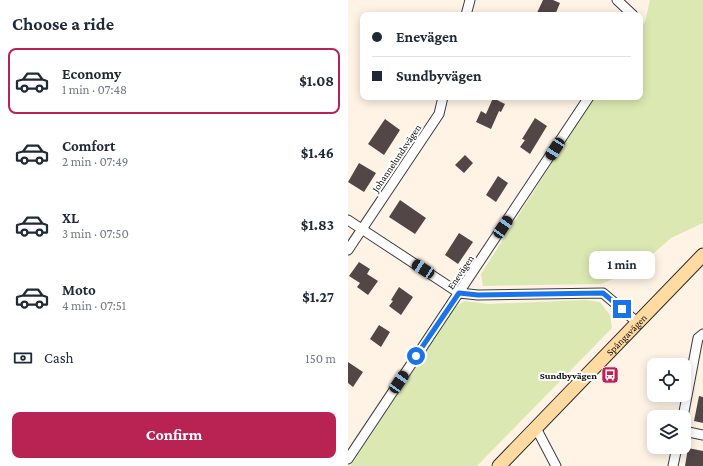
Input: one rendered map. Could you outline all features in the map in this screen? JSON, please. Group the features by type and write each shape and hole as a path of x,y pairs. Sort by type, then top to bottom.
{"street":[{"path":"467,12 470,0"},
{"path":"617,0 630,12"},
{"name":"Johannelundsvägen","path":"348,250 439,114 442,100"},
{"name":"Enevägen","path":"348,458 587,100"},
{"path":"348,220 459,293 478,295 603,293 638,323"},
{"name":"Spångavägen","path":"499,466 703,255"},
{"path":"684,410 698,338 703,334"},
{"path":"536,428 556,466"},
{"path":"691,432 703,434"},
{"path":"673,466 676,454"}],"green space":[{"path":"650,0 703,0 703,223 671,238 636,269 601,284 483,286 481,274 592,100 643,100 643,25"},
{"path":"585,300 600,302 610,315 612,328 477,466 350,466 453,309 464,301 488,304"}],"building":[{"path":"543,0 553,0 560,3 556,12 537,12"},
{"path":"492,100 497,100 505,104 501,112 499,111 491,129 476,122 481,111 486,114"},
{"path":"535,118 547,126 530,154 520,147 525,140 522,139"},
{"path":"385,119 400,130 384,155 368,144"},
{"path":"465,155 473,163 464,173 455,165"},
{"path":"359,163 376,173 364,192 348,182"},
{"path":"498,176 508,183 496,202 486,195"},
{"path":"400,200 426,218 415,234 389,217"},
{"path":"459,233 473,242 458,264 445,255"},
{"path":"359,262 370,269 367,274 378,281 368,295 357,287 360,283 349,276"},
{"path":"399,287 413,297 401,315 389,306 393,301 391,300"},
{"path":"379,325 390,332 381,347 370,339"},
{"path":"348,362 363,372 353,387 348,383"},
{"path":"699,396 703,397 703,423 694,421"},
{"path":"691,449 703,451 703,466 685,466 687,454 691,454"}],"place":[{"name":"Sundbyvägen","path":"610,375"}],"route":[{"path":"416,356 459,293 478,295 603,293 622,309"}]}
